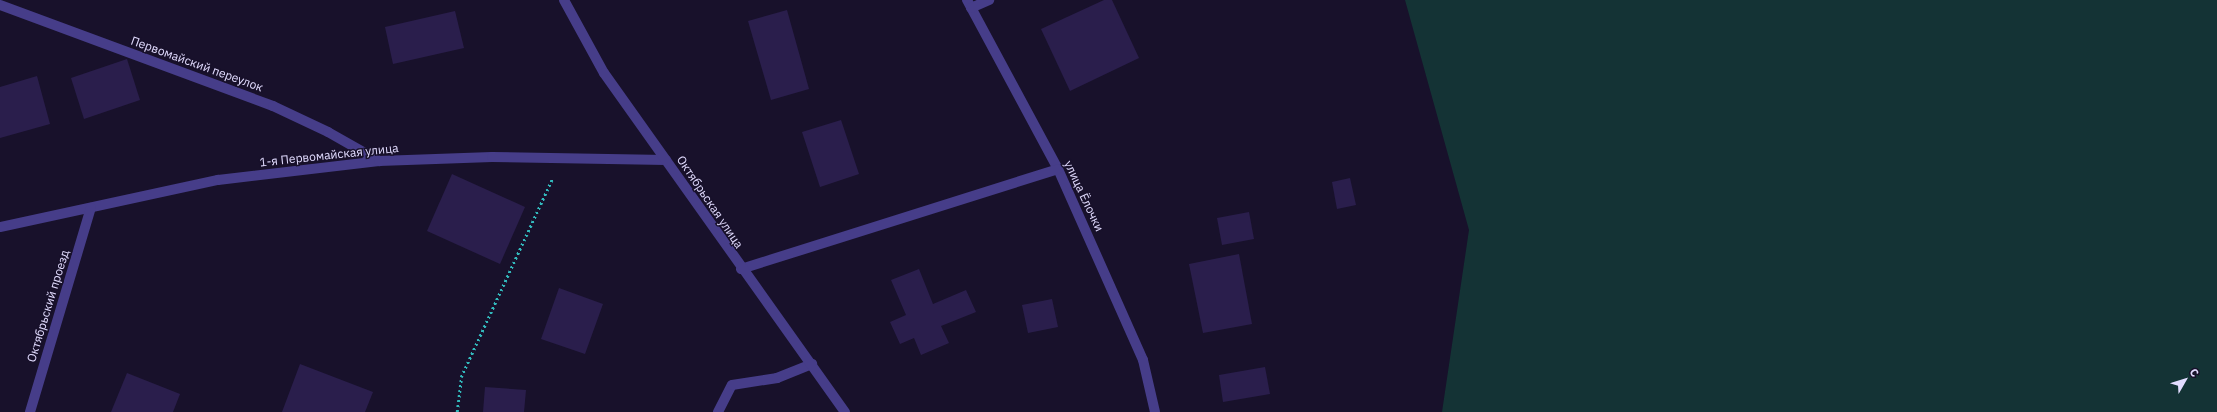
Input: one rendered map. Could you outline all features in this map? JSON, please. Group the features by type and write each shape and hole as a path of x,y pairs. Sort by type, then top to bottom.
{"street":[{"name":"Октябрьская улица","path":"564,0 604,73 741,269 812,364 845,412"},
{"path":"969,4 989,0"},
{"name":"улица Ёлочки","path":"969,4 1058,169 1143,360 1155,412"},
{"name":"Первомайский переулок","path":"0,5 273,106 328,132 378,161"},
{"name":"1-я Первомайская улица","path":"0,227 218,180 378,161 562,157 666,160"},
{"path":"741,269 1058,169"},
{"name":"Октябрьский проезд","path":"30,412 91,208"},
{"path":"718,412 732,385 777,378 812,364"}],"path":[{"path":"457,412 461,377 562,157"}],"green space":[{"path":"1405,0 2217,0 2217,412 1442,412 1469,230"}],"building":[{"path":"1104,0 1112,0 1139,58 1070,91 1041,29"},
{"path":"787,10 809,89 771,100 748,21"},
{"path":"455,11 464,48 393,64 385,27"},
{"path":"127,59 140,100 84,119 71,78"},
{"path":"37,76 50,124 0,138 0,87"},
{"path":"841,120 859,174 820,187 802,132"},
{"path":"452,174 525,207 500,264 427,231"},
{"path":"1350,178 1356,205 1337,209 1332,182"},
{"path":"1249,212 1254,239 1222,245 1217,218"},
{"path":"1239,254 1252,324 1203,333 1189,264"},
{"path":"919,269 933,304 966,290 976,312 941,326 949,343 921,355 914,338 900,344 890,322 906,315 891,280"},
{"path":"559,288 603,304 585,354 541,339"},
{"path":"1052,299 1058,327 1028,333 1022,305"},
{"path":"300,364 373,392 365,412 282,412"},
{"path":"1265,367 1270,394 1223,402 1219,375"},
{"path":"127,373 180,394 173,412 111,412"},
{"path":"485,387 526,390 524,412 483,412"}]}
